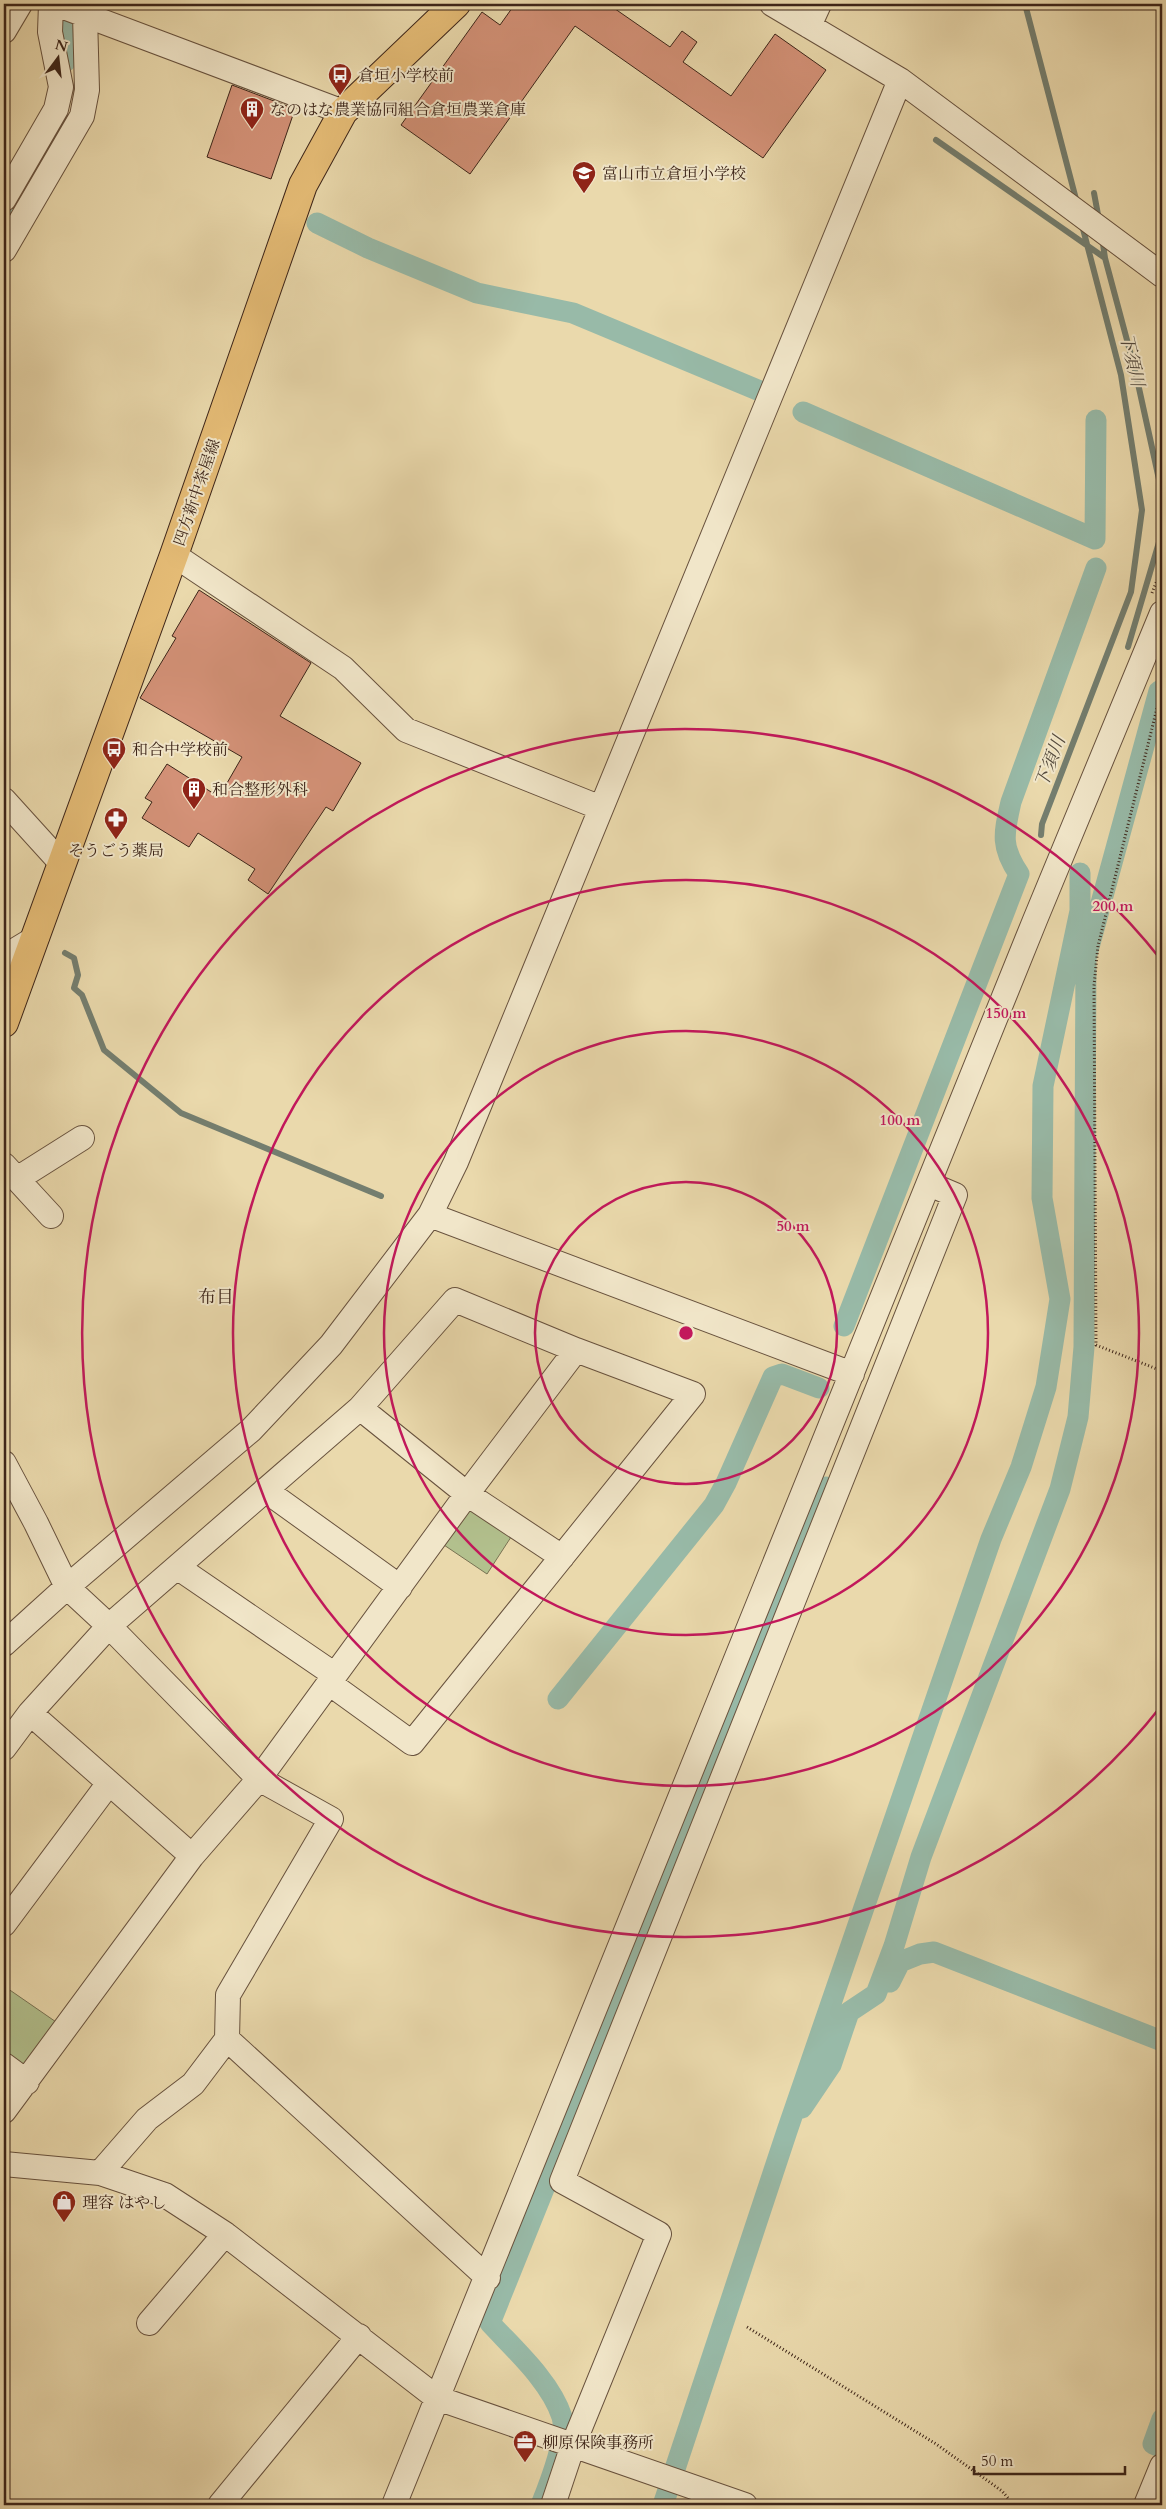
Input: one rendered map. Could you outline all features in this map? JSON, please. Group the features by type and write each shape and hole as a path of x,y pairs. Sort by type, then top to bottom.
{"main road":[{"name":"四方新中茶屋線","path":"4,1023 37,937 174,555 303,185 343,112 456,4"}],"street":[{"path":"4,31 20,4"},
{"path":"4,198 56,108 61,87 50,32 51,4"},
{"path":"56,4 87,9 343,112"},
{"path":"772,4 900,80 1162,274"},
{"path":"809,26 819,4"},
{"path":"4,250 82,116 87,90 87,9"},
{"path":"4,1644 67,1587 251,1430 331,1345 430,1216 456,1162 900,80"},
{"path":"174,555 343,668 406,730 601,808"},
{"path":"394,2505 488,2278 852,1374 1162,613"},
{"path":"4,800 62,864"},
{"path":"5,955 37,937"},
{"path":"51,1216 10,1172 82,1138"},
{"path":"553,2505 573,2446 659,2234 562,2181 955,1195 929,1184"},
{"path":"430,1216 852,1374"},
{"path":"4,1748 30,1713 109,1626 360,1408 455,1300 576,1350 694,1394 412,1743 332,1679 177,1567"},
{"path":"4,2111 192,1856 259,1779 467,1494 576,1350"},
{"path":"360,1408 467,1494 562,1557"},
{"path":"4,1463 67,1587 109,1626 259,1779 331,1819 228,1994 226,2039 193,2084 147,2119 100,2173"},
{"path":"266,1490 400,1587"},
{"path":"30,1713 192,1856"},
{"path":"4,1924 109,1783"},
{"path":"226,2039 488,2278"},
{"path":"4,2065 26,2082"},
{"path":"5,2167 100,2173 165,2195 225,2234 437,2398 745,2505"},
{"path":"149,2323 225,2234"},
{"path":"220,2505 359,2336"},
{"path":"1146,2505 1162,2466"}],"path":[{"path":"1162,688 1098,946 1094,986 1096,1345 1162,1371"},
{"path":"747,2327 936,2444 1002,2491 1014,2505"}],"green space":[{"path":"469,1505 513,1534 487,1574 441,1543"},
{"path":"4,1986 59,2024 25,2072 4,2056"}],"building":[{"path":"515,4 608,4 670,47 682,31 697,42 683,62 731,96 775,34 826,70 763,158 575,26 470,174 401,125 482,12 500,25"},
{"name":"なのはな農業協同組合倉垣農業倉庫","path":"232,85 295,109 271,179 207,157"},
{"path":"199,590 311,663 280,716 361,763 333,811 326,807 268,894 248,880 255,869 198,833 189,847 142,818 152,802 145,798 167,764 219,797 242,757 140,698 176,638 172,636"}],"waterway":[{"path":"65,62 62,24 69,4"},
{"name":"下須川","path":"1025,4 1077,203"},
{"path":"936,140 1105,258 1135,370 1162,493"},
{"path":"4,222 26,183"},
{"path":"1094,193 1099,220"},
{"path":"317,223 368,248 477,293 573,313 760,391"},
{"name":"下須川","path":"1041,835 1042,824 1131,592 1142,510 1121,375 1082,225"},
{"path":"1102,237 1105,258"},
{"path":"803,412 1095,539 1096,420"},
{"path":"1128,647 1162,532"},
{"path":"844,1326 1019,874 1009,855 1005,839 1011,802 1096,568"},
{"path":"802,2108 831,2065 849,2012 876,1994 894,1946 921,1857 1060,1489 1078,1417 1084,1347 1086,958 1159,691"},
{"path":"663,2505 787,2131 991,1539 1021,1467 1046,1387 1060,1299 1042,1198 1043,1086 1080,911 1080,873"},
{"path":"65,953 74,958 78,975 74,988 82,995 104,1050 181,1113 381,1196"},
{"path":"558,1699 714,1505 726,1483 773,1377 782,1374 819,1388"},
{"path":"541,2505 553,2474 560,2448 563,2426 562,2417 557,2404 541,2379 490,2323 826,1487"},
{"path":"890,1982 900,1962 920,1954 934,1952 1162,2041"},
{"path":"1162,2419 1153,2444 1162,2448"}],"place":[{"name":"倉垣小学校前","path":"340,96"},
{"name":"なのはな農業協同組合倉垣農業倉庫","path":"252,130"},
{"name":"富山市立倉垣小学校","path":"584,194"},
{"name":"和合中学校前","path":"114,770"},
{"name":"和合整形外科","path":"194,810"},
{"name":"そうごう薬局","path":"116,840"},
{"name":"理容 はやし","path":"64,2223"},
{"name":"柳原保険事務所","path":"525,2463"}],"district":[{"name":"布目","path":"216,1297"}]}
